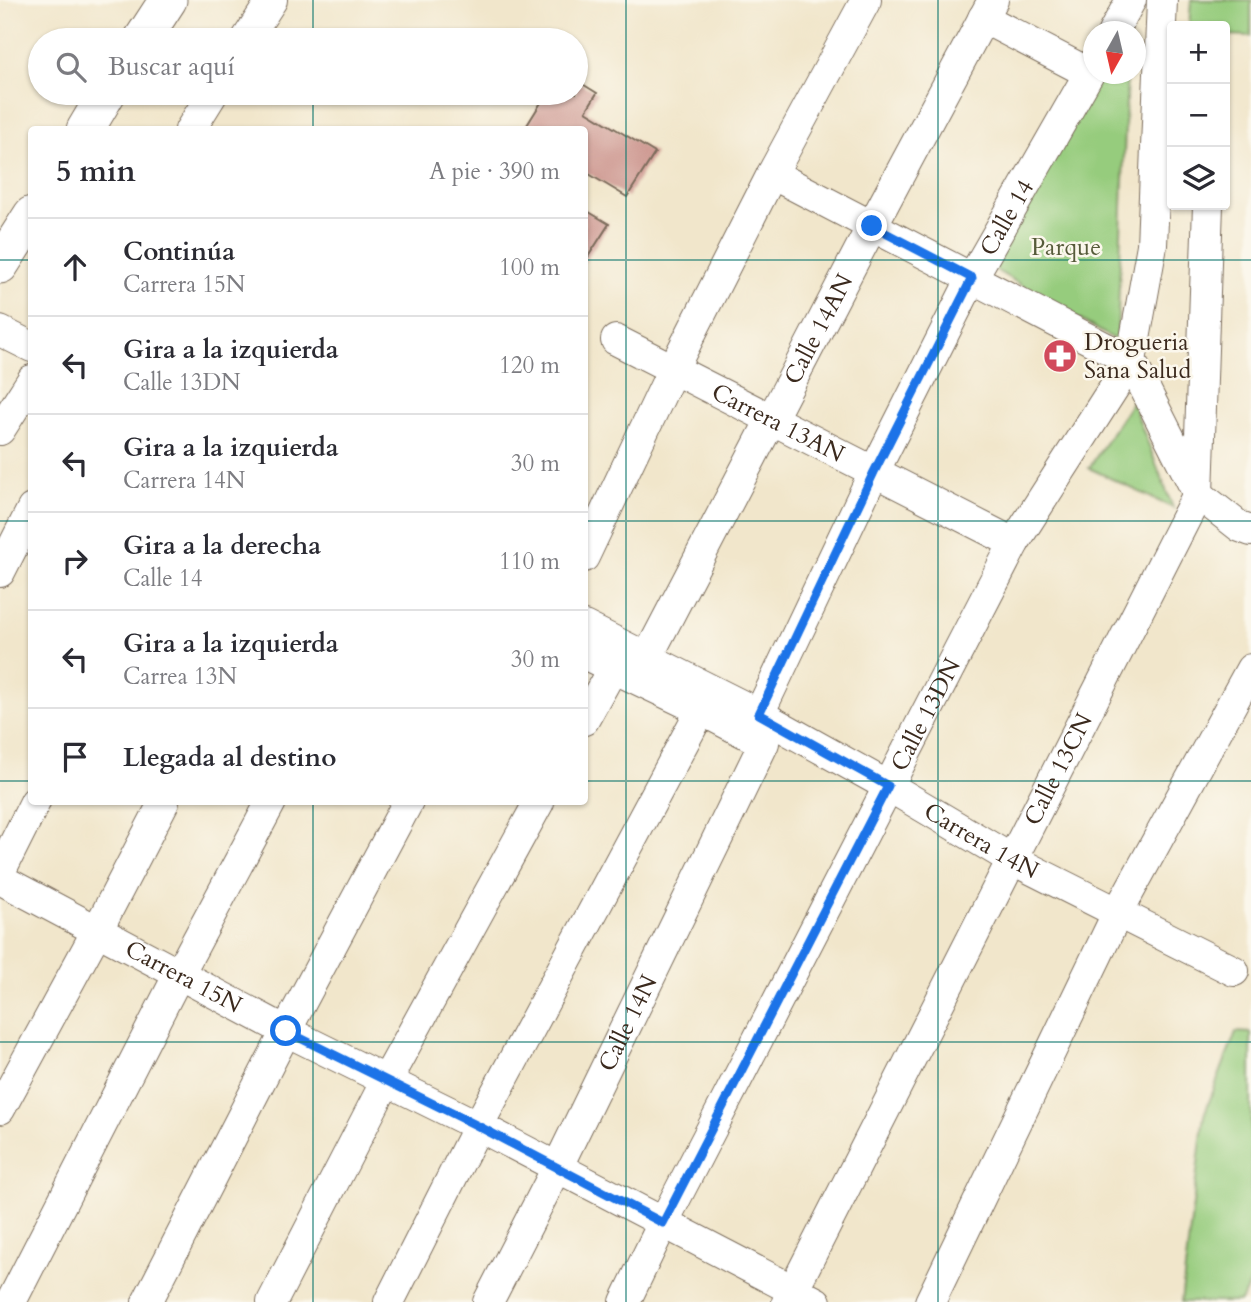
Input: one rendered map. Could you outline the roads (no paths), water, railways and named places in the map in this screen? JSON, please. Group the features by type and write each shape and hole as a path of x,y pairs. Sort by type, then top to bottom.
{"main road":[{"path":"150,28 168,0"},
{"path":"87,126 100,105"},
{"path":"0,265 28,221"}],"street":[{"path":"254,28 272,0"},
{"path":"588,549 673,369 772,174 866,0"},
{"path":"1119,21 1131,0"},
{"path":"1131,361 1152,245 1162,0"},
{"path":"988,9 1083,64"},
{"name":"Calle 14AN","path":"647,658 988,9"},
{"name":"Calle 14","path":"759,714 874,472 972,278 1083,83"},
{"path":"192,126 206,105"},
{"path":"772,174 1131,361 1198,494 1240,527 1251,531"},
{"name":"Calle 13CN","path":"799,1298 1012,859 1198,494 1208,210"},
{"path":"0,331 28,345"},
{"name":"Carrera 13AN","path":"616,340 1014,543"},
{"name":"Calle 13DN","path":"625,1302 663,1223 1014,543 1131,361"},
{"path":"0,430 28,386"},
{"path":"0,572 28,517"},
{"name":"Carrera 14N","path":"588,628 759,714 1012,859 1234,971"},
{"path":"389,1302 478,1126 701,710 588,656"},
{"path":"588,713 613,668"},
{"path":"930,1302 1118,912 1251,669"},
{"name":"Calle 14N","path":"488,1302 764,743 701,710"},
{"path":"0,872 34,805"},
{"path":"0,1109 162,805"},
{"path":"11,1302 178,974 269,805"},
{"path":"147,1302 286,1031 406,805"},
{"path":"272,1302 386,1081 538,805"},
{"name":"Carrera 15N","path":"0,879 286,1031 478,1126 663,1223 799,1298"}],"place":[{"name":"Drogueria Sana Salud","path":"1060,356"}],"park label":[{"name":"Parque","path":"1066,247"}]}
